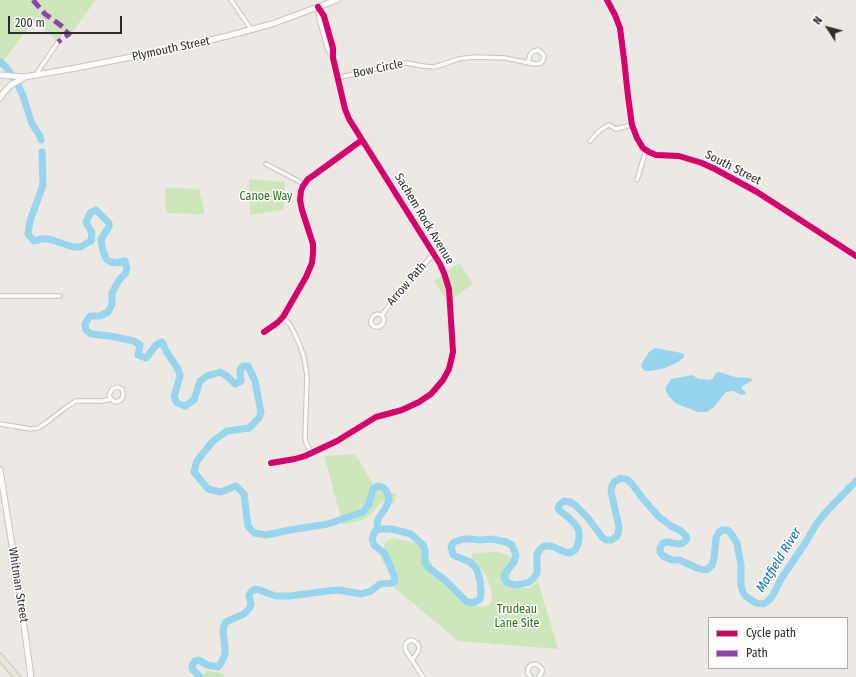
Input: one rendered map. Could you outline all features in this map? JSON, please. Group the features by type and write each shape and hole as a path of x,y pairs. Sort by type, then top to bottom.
{"main road":[{"name":"Plymouth Street","path":"2,76 17,78 167,51 279,22 337,0"},
{"path":"0,98 17,78"},
{"name":"Whitman Street","path":"0,470 31,677"},
{"path":"0,657 17,677"}],"street":[{"path":"231,0 251,29"},
{"path":"607,0 615,14 620,28 632,125 637,138 646,150 637,180"},
{"name":"Sachem Rock Avenue","path":"271,463 296,459 312,453 337,441 376,417 415,405 431,394 443,380 451,364 453,352 448,284 442,268 347,114 333,58 333,48 324,16 318,7"},
{"path":"36,75 58,42"},
{"path":"538,50 542,53 544,59 541,63 528,63 530,55 533,51 538,50"},
{"name":"Bow Circle","path":"338,78 399,63 434,67 458,59 475,57 505,58 528,63"},
{"path":"590,141 599,131 609,125 616,129 632,125"},
{"path":"264,332 283,317 306,277 313,258 312,239 300,200 301,191 304,184 308,179 362,140"},
{"name":"South Street","path":"646,150 652,154 660,156 679,156 702,163 715,169 752,189 856,256"},
{"path":"266,164 304,184"},
{"name":"Arrow Path","path":"382,315 400,289 434,254"},
{"path":"0,296 60,296"},
{"path":"283,317 294,332 304,357 307,376 305,439 312,453"},
{"path":"0,424 35,429 76,402 102,401 111,399 115,402 121,400 123,394 122,390 118,387 112,389 110,395 111,399"},
{"path":"412,660 419,650 417,643 412,640 407,642 405,647 406,653 423,677"},
{"path":"531,677 528,673 528,668 532,664 536,664 542,668 542,672 539,677"}],"green space":[{"path":"0,0 96,0 69,36 65,33 56,40 33,21 3,62 0,61"},
{"name":"Canoe Way","path":"249,179 285,182 283,210 250,215"},
{"path":"165,188 199,189 205,214 166,213"},
{"path":"459,263 473,284 448,302 434,281"},
{"path":"355,454 376,489 396,494 394,505 386,500 382,501 369,516 362,520 343,525 324,456"},
{"name":"Trudeau Lane Site","path":"392,538 416,543 422,547 433,567 446,585 469,603 481,607 488,606 491,603 492,594 487,576 471,558 473,553 496,552 505,554 511,558 510,582 515,588 530,588 538,581 558,649 458,641 389,583 393,580 393,575 382,562 381,555 385,543"},
{"path":"207,670 224,674 224,677 197,677 202,675"}],"water":[{"path":"655,348 684,354 684,357 678,362 665,368 645,371 641,366 642,363 649,352"},
{"path":"719,372 735,377 750,378 753,380 742,386 742,389 746,393 745,394 742,395 733,391 726,392 714,407 707,412 698,412 677,404 669,397 666,391 666,387 671,379 692,375 699,379 710,380 716,373"}],"waterway":[{"path":"0,62 7,68 18,85 32,124 41,140"},
{"path":"42,152 43,185 30,221 28,234 34,241 49,239 73,247 80,247 91,241 92,233 86,222 90,213 96,210 109,223 109,227 101,239 103,251 107,260 114,263 125,261 127,269 112,293 112,304 108,312 100,316 90,316 85,324 86,330 91,334 134,341 140,345 138,355 146,358 156,345 162,342 178,369 180,376 174,397 177,403 185,406 194,400 200,381 207,376 220,372 227,376 235,384 241,381 240,370 243,366 248,366 255,381 261,412 259,418 249,428 227,431 213,441 197,461 194,472 208,489 221,492 236,486 244,494 248,526 254,533 266,535 328,524 363,512 369,504 373,489 378,486 384,488 387,492 389,500 379,517 377,524 378,530"},
{"name":"Matfield River","path":"200,677 193,670 193,664 195,661 199,660 207,665 218,667 225,654 224,626 226,622 244,614 249,609 251,605 249,595 255,589 276,596 290,596 339,590 361,594 371,591 380,584 395,581 385,554 374,545 372,539 375,531 381,529 392,529 411,534 423,545 425,550 425,563 429,568 445,580 466,601 470,603 475,602 480,599 481,592 478,573 476,568 470,562 453,555 451,546 454,542 464,539 492,539 512,545 516,555 514,562 504,576 505,580 508,583 515,585 529,582 537,573 537,554 541,548 551,546 570,553 575,550 578,544 579,531 576,525 558,508 564,501 575,505 606,540 612,540 617,536 619,527 611,491 614,482 621,478 628,480 632,484 659,517 681,531 686,536 687,539 683,543 663,543 660,548 660,552 663,556 672,560 679,560 697,568 704,570 708,569 712,565 716,538 719,532 723,530 730,532 737,543 741,565 741,585 743,592 745,596 756,603 764,604 772,597 781,579 817,523 856,481"}],"marked path":[{"path":"33,0 45,14 63,27 69,34 58,42"}],"cycle path":[{"path":"607,0 620,28 632,125 643,148 656,155 679,156 702,163 715,169 757,192 856,256"},
{"path":"271,463 305,456 337,441 376,417 402,410 419,402 431,394 443,380 449,369 453,352 449,289 444,273 440,264 349,119 345,109 333,58 333,48 324,16 318,7"},
{"path":"264,332 283,317 306,277 312,263 313,244 300,200 303,186 308,179 362,140"}]}
